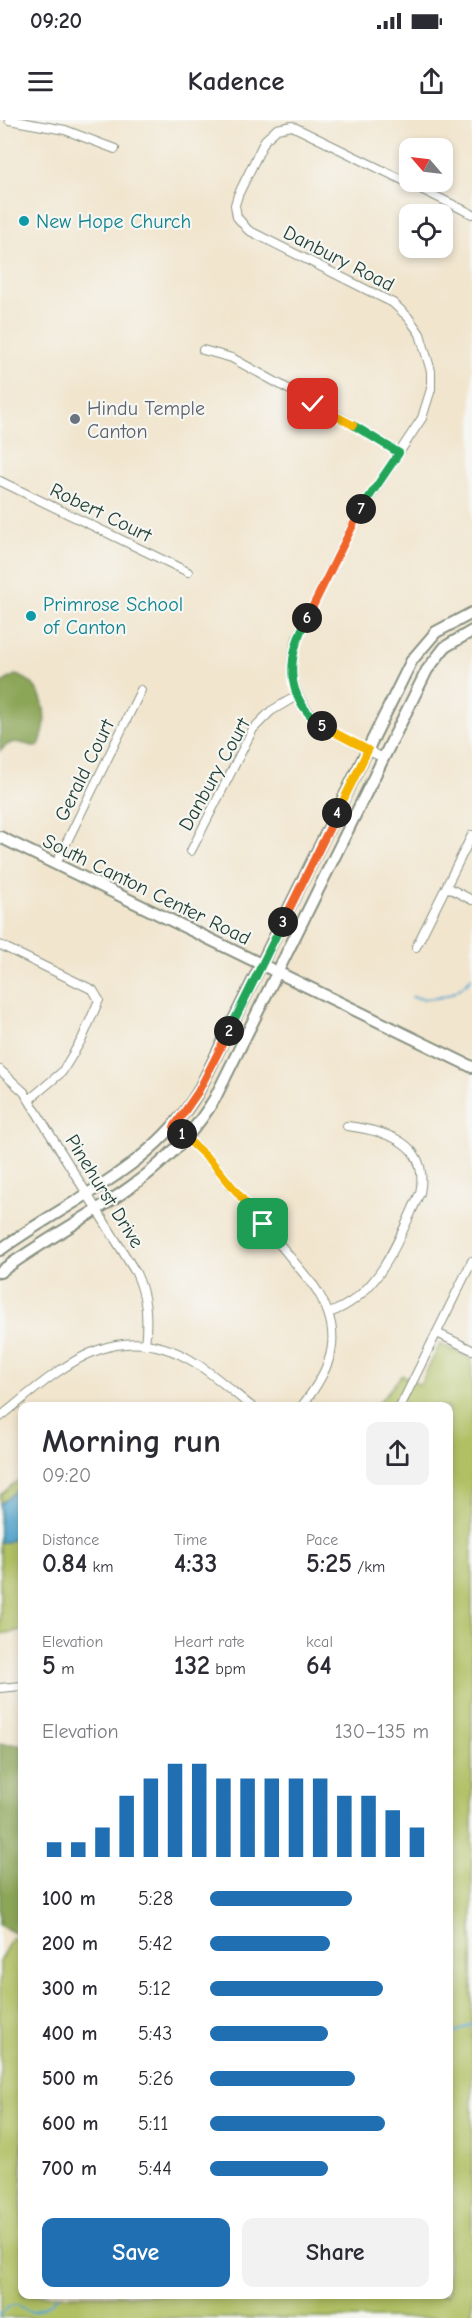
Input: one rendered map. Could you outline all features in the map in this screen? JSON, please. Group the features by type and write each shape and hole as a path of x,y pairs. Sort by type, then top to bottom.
{"street":[{"path":"9,120 65,130 115,149"},
{"name":"Danbury Road","path":"383,758 320,724 303,706 291,667 297,638 356,518 422,418 430,389 429,356 416,326 402,310 386,298 248,230 237,218 236,205 238,195 265,140 277,129 288,126 301,128 472,214"},
{"path":"203,350 232,358 350,423 399,453"},
{"name":"Robert Court","path":"0,481 189,572"},
{"path":"0,1250 136,1162 174,1127 191,1104 207,1074 417,652 436,632 472,613"},
{"path":"2,1267 151,1173 187,1138 206,1114 424,675 445,647 472,631"},
{"path":"408,668 424,675"},
{"name":"Gerald Court","path":"56,864 141,690"},
{"name":"Danbury Court","path":"191,851 253,729 271,711 298,694"},
{"path":"349,789 364,797"},
{"path":"416,947 472,836"},
{"name":"South Canton Center Road","path":"0,837 472,1067"},
{"path":"447,886 472,900"},
{"path":"299,890 314,897"},
{"path":"0,945 93,990 99,1000 82,1039 63,1072 29,1100"},
{"name":"Pinehurst Drive","path":"0,1070 15,1082 29,1100 142,1288 147,1314 145,1345"},
{"path":"207,1074 223,1082"},
{"path":"329,1313 353,1302 374,1283 420,1193 422,1183 418,1161 405,1143 378,1131 347,1126"},
{"path":"174,1127 212,1162 314,1286 329,1313 333,1341 329,1362 318,1386 305,1402"},
{"path":"402,1402 472,1261"},
{"path":"437,1333 472,1350"},
{"path":"19,1402 61,1368 82,1355 109,1346 145,1345 169,1350 194,1362 246,1402"},
{"path":"0,1417 18,1403"},
{"path":"0,1688 18,1686"}],"green space":[{"path":"15,675 34,686 39,694 45,715 42,737 38,747 13,742 0,751 0,684"},
{"path":"440,1344 472,1359 472,2318 0,2318 0,1960 12,1937 18,1941 18,2299 453,2299 453,1402 379,1402 402,1375 420,1385"},
{"path":"18,1480 18,1631 0,1634 0,1495"},
{"path":"0,1744 18,1744 18,1935 0,1925"}],"water":[{"path":"18,1489 18,1537 7,1542 0,1542 0,1504"}],"waterway":[{"path":"412,997 429,999 445,996 460,989 472,977"},
{"path":"453,2034 472,2024"},
{"path":"0,2317 8,2306 17,2305 32,2312 55,2299"}],"place":[{"name":"New Hope Church","path":"24,221"},
{"name":"Hindu Temple Canton","path":"75,419"},
{"name":"Primrose School of Canton","path":"31,616"}],"route":[{"path":"263,1224 212,1162 174,1127 198,1092 368,750 327,729 312,717 303,706 293,683 292,659 297,638 351,528 399,453 350,423 313,404"}]}
